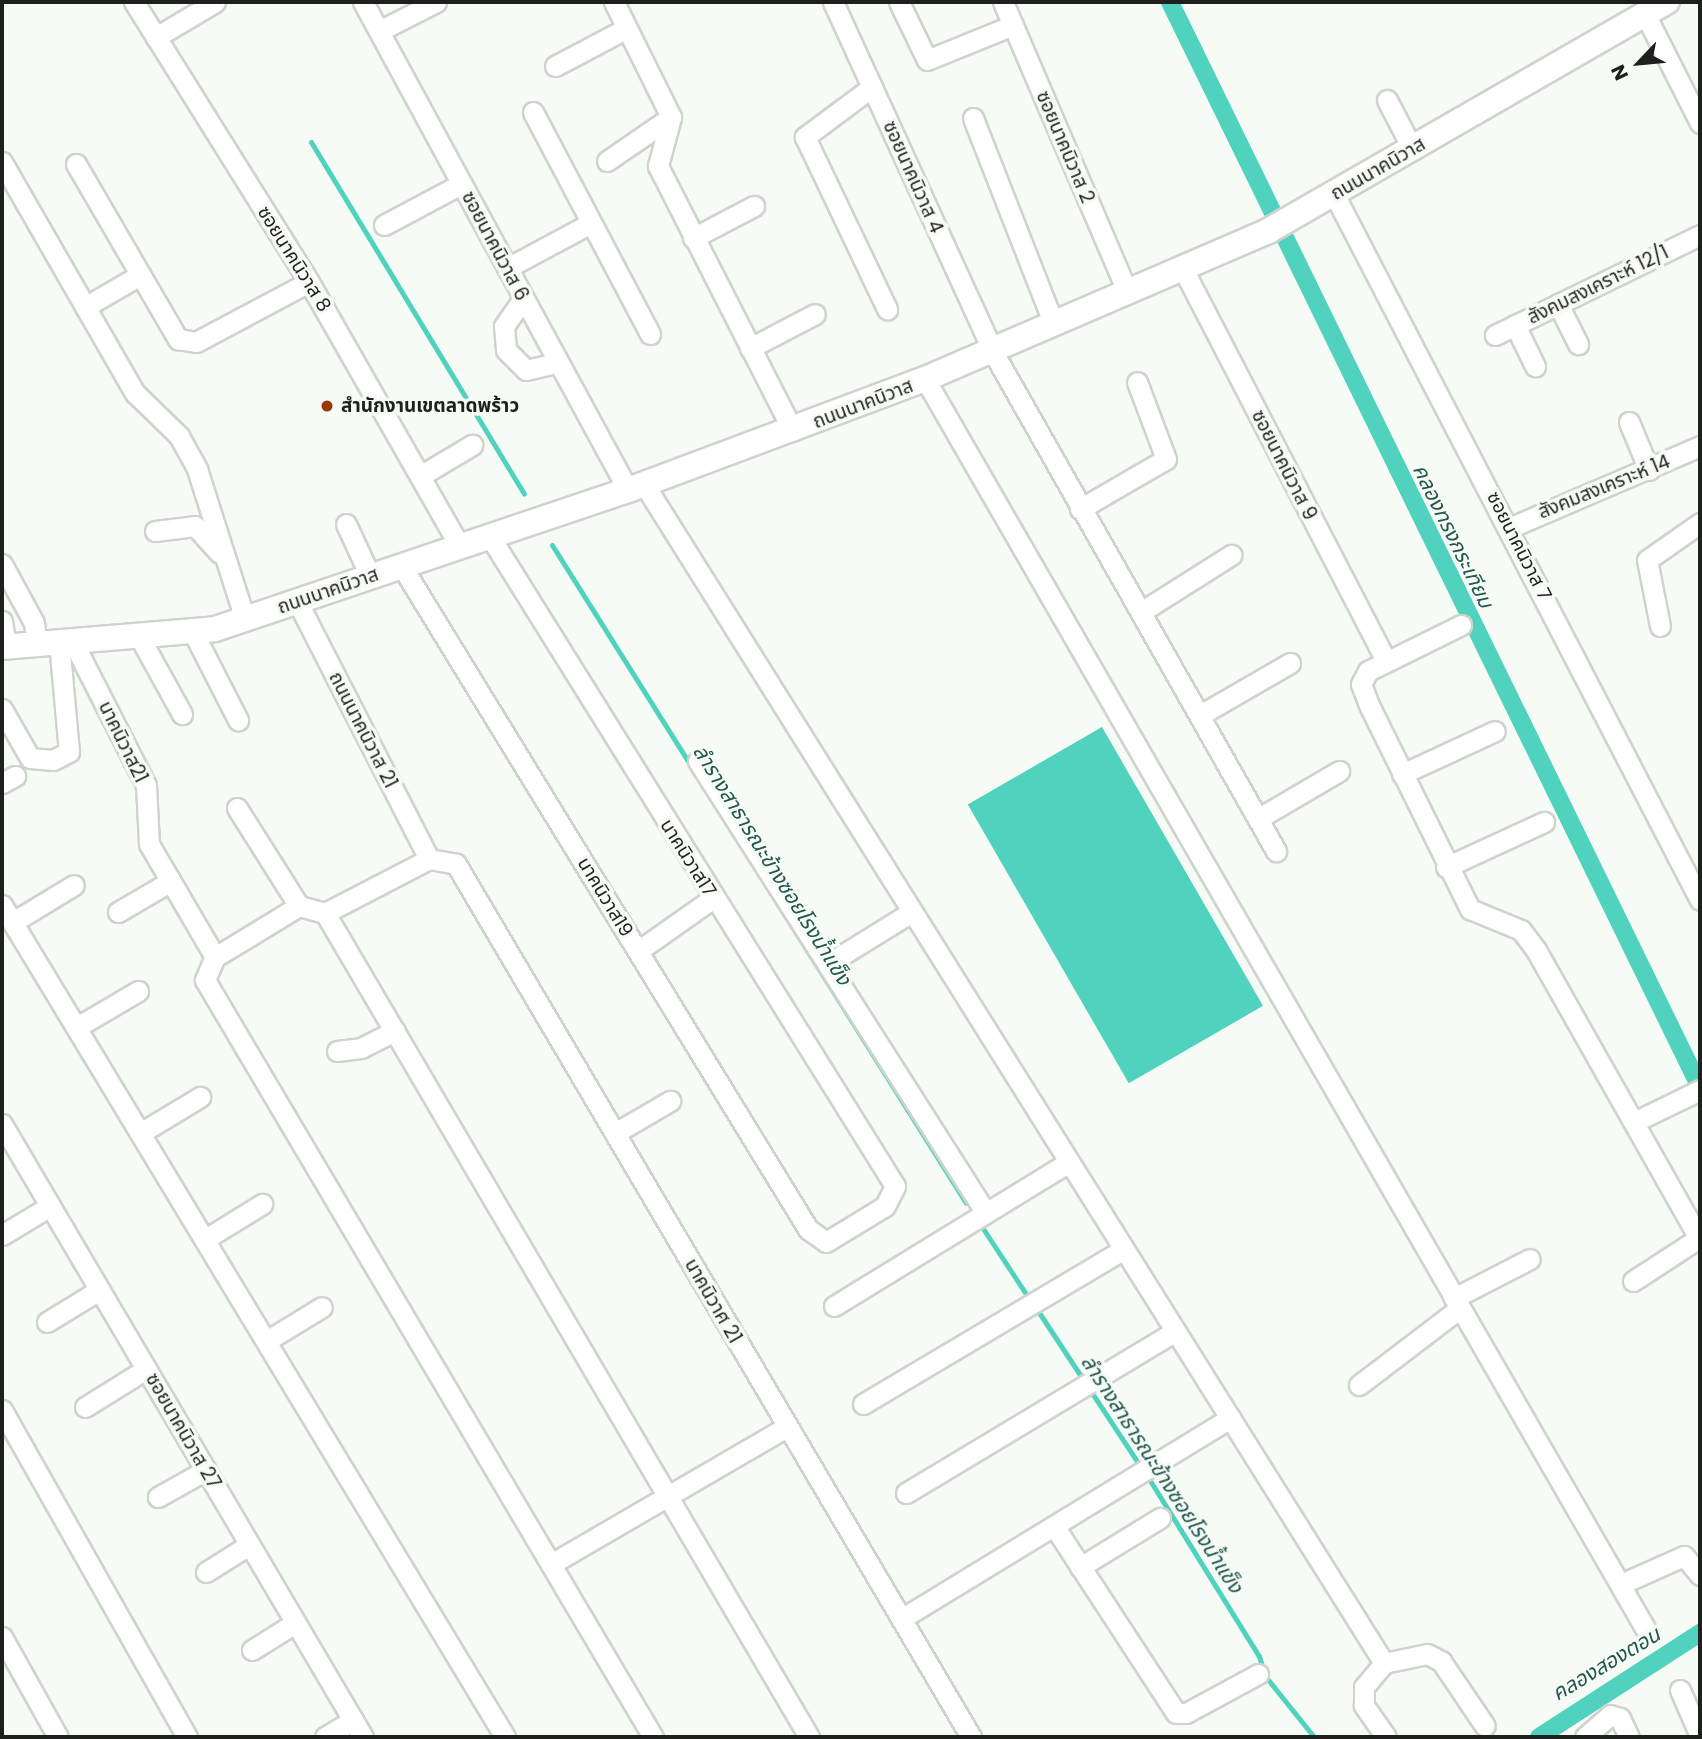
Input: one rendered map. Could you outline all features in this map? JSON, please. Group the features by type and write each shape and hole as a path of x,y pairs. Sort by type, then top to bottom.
{"main road":[{"name":"ถนนนาคนิวาส","path":"4,647 194,634 246,619 636,487 925,380 1277,226 1667,2"}],"street":[{"name":"ซอยนาคนิวาส 8","path":"134,2 309,282 459,545"},
{"path":"156,37 215,2"},
{"name":"ซอยนาคนิวาส 6","path":"363,2 557,363 910,913 1384,1662"},
{"path":"379,31 436,2"},
{"path":"614,2 671,117 658,166 793,431"},
{"name":"ซอยนาคนิวาส 4","path":"833,2 993,352 1276,851"},
{"path":"899,2 927,60 1013,25"},
{"name":"ซอยนาคนิวาส 2","path":"1003,2 1128,293"},
{"path":"1645,13 1700,123"},
{"path":"555,66 627,27"},
{"path":"873,87 805,137 887,309"},
{"path":"1387,100 1413,150"},
{"path":"533,112 650,334"},
{"path":"607,161 671,117"},
{"path":"972,118 1054,325"},
{"path":"2,162 135,393 179,436 191,458 246,619"},
{"path":"76,164 169,330 188,343 309,282"},
{"path":"384,225 461,184"},
{"name":"ซอยนาคนิวาส 7","path":"1334,194 1694,872 1700,900"},
{"path":"693,238 754,206"},
{"path":"507,268 591,223"},
{"name":"สังคมสงเคราะห์ 12/1","path":"1495,335 1700,235"},
{"name":"ซอยนาคนิวาส 9","path":"1183,269 1386,662"},
{"path":"85,307 140,275"},
{"path":"523,299 504,326 506,349 526,370 557,363"},
{"path":"1558,304 1578,344"},
{"path":"750,348 816,314"},
{"path":"1515,325 1535,366"},
{"path":"925,380 1644,1628"},
{"path":"1080,509 1166,458 1168,451 1137,382"},
{"path":"1629,422 1649,470"},
{"path":"420,477 472,446"},
{"name":"สังคมสงเคราะห์ 14","path":"1509,528 1700,446"},
{"path":"1660,626 1647,560 1700,523"},
{"path":"346,524 370,576"},
{"path":"156,531 195,526 225,563"},
{"name":"นาคนิวาส17","path":"489,535 891,1180 893,1198 826,1242 808,1229"},
{"path":"1140,612 1231,555"},
{"path":"2,564 34,623 56,643 69,752 53,760 30,758 2,709"},
{"name":"นาคนิวาส19","path":"401,565 808,1229"},
{"name":"ถนนนาคนิวาส 21","path":"297,601 429,859"},
{"path":"2,621 4,647"},
{"path":"1461,625 1368,671 1361,684 1446,867 1476,915 1521,930 1536,950 1700,1239 1633,1281"},
{"path":"194,634 238,720"},
{"path":"140,638 182,714"},
{"name":"นาคนิวาส21","path":"56,643 142,775 149,844 215,957"},
{"path":"1200,715 1290,663"},
{"path":"1402,774 1495,731"},
{"path":"698,761 830,962 986,1213"},
{"path":"1259,818 1339,771"},
{"path":"237,808 299,906 325,913 429,859"},
{"path":"1446,867 1544,822"},
{"name":"นาคนิวาศ 21","path":"429,859 456,864 971,1737"},
{"path":"118,912 171,881"},
{"path":"13,922 74,885"},
{"path":"638,951 713,898"},
{"path":"2,905 207,1238 505,1737"},
{"path":"299,906 215,957 206,971 210,993 653,1737"},
{"path":"325,913 809,1737"},
{"path":"830,962 910,913"},
{"path":"77,1027 138,991"},
{"path":"337,1051 361,1048 395,1031"},
{"path":"1633,1122 1698,1091"},
{"path":"142,1132 200,1097"},
{"path":"614,1132 670,1101"},
{"name":"ซอยนาคนิวาส 27","path":"4,1132 363,1737"},
{"path":"834,1306 1067,1163"},
{"path":"207,1238 262,1204"},
{"path":"2,1235 50,1206"},
{"path":"863,1404 1122,1250"},
{"path":"1359,1384 1457,1303 1530,1259"},
{"path":"47,1322 99,1290"},
{"path":"268,1339 322,1307"},
{"path":"906,1493 1174,1332"},
{"path":"85,1407 146,1369"},
{"path":"2,1410 187,1737"},
{"path":"901,1619 1230,1418"},
{"path":"551,1564 786,1427"},
{"path":"158,1497 206,1470"},
{"path":"1080,1567 1160,1518"},
{"path":"1054,1526 1176,1713 1186,1713 1258,1674"},
{"path":"206,1572 249,1545"},
{"path":"1621,1584 1684,1556 1700,1575"},
{"path":"252,1650 295,1623"},
{"path":"2,1637 58,1737"},
{"path":"1386,1737 1361,1696 1384,1662 1427,1654 1441,1661 1485,1726"},
{"path":"1680,1690 1700,1736"},
{"path":"1585,1737 1610,1714 1620,1718 1629,1737"},
{"path":"325,1737 353,1720"}],"shaded area":[{"path":"1102,727 1263,1006 1129,1083 968,804"}],"waterway":[{"name":"คลองทรงกระเทียม","path":"1170,2 1700,1087"},
{"name":"ลำรางสาธารณะข้างซอยโรงน้ำแข็ง","path":"311,142 524,494"},
{"name":"ลำรางสาธารณะข้างซอยโรงน้ำแข็ง","path":"552,545 966,1203"},
{"name":"ลำรางสาธารณะข้างซอยโรงน้ำแข็ง","path":"982,1227 1030,1300"},
{"name":"ลำรางสาธารณะข้างซอยโรงน้ำแข็ง","path":"1036,1308 1140,1466"},
{"name":"ลำรางสาธารณะข้างซอยโรงน้ำแข็ง","path":"1146,1474 1259,1656 1265,1676 1314,1737"},
{"name":"คลองสองตอน","path":"1539,1737 1700,1633"}],"place":[{"name":"สำนักงานเขตลาดพร้าว","path":"327,406"}]}
